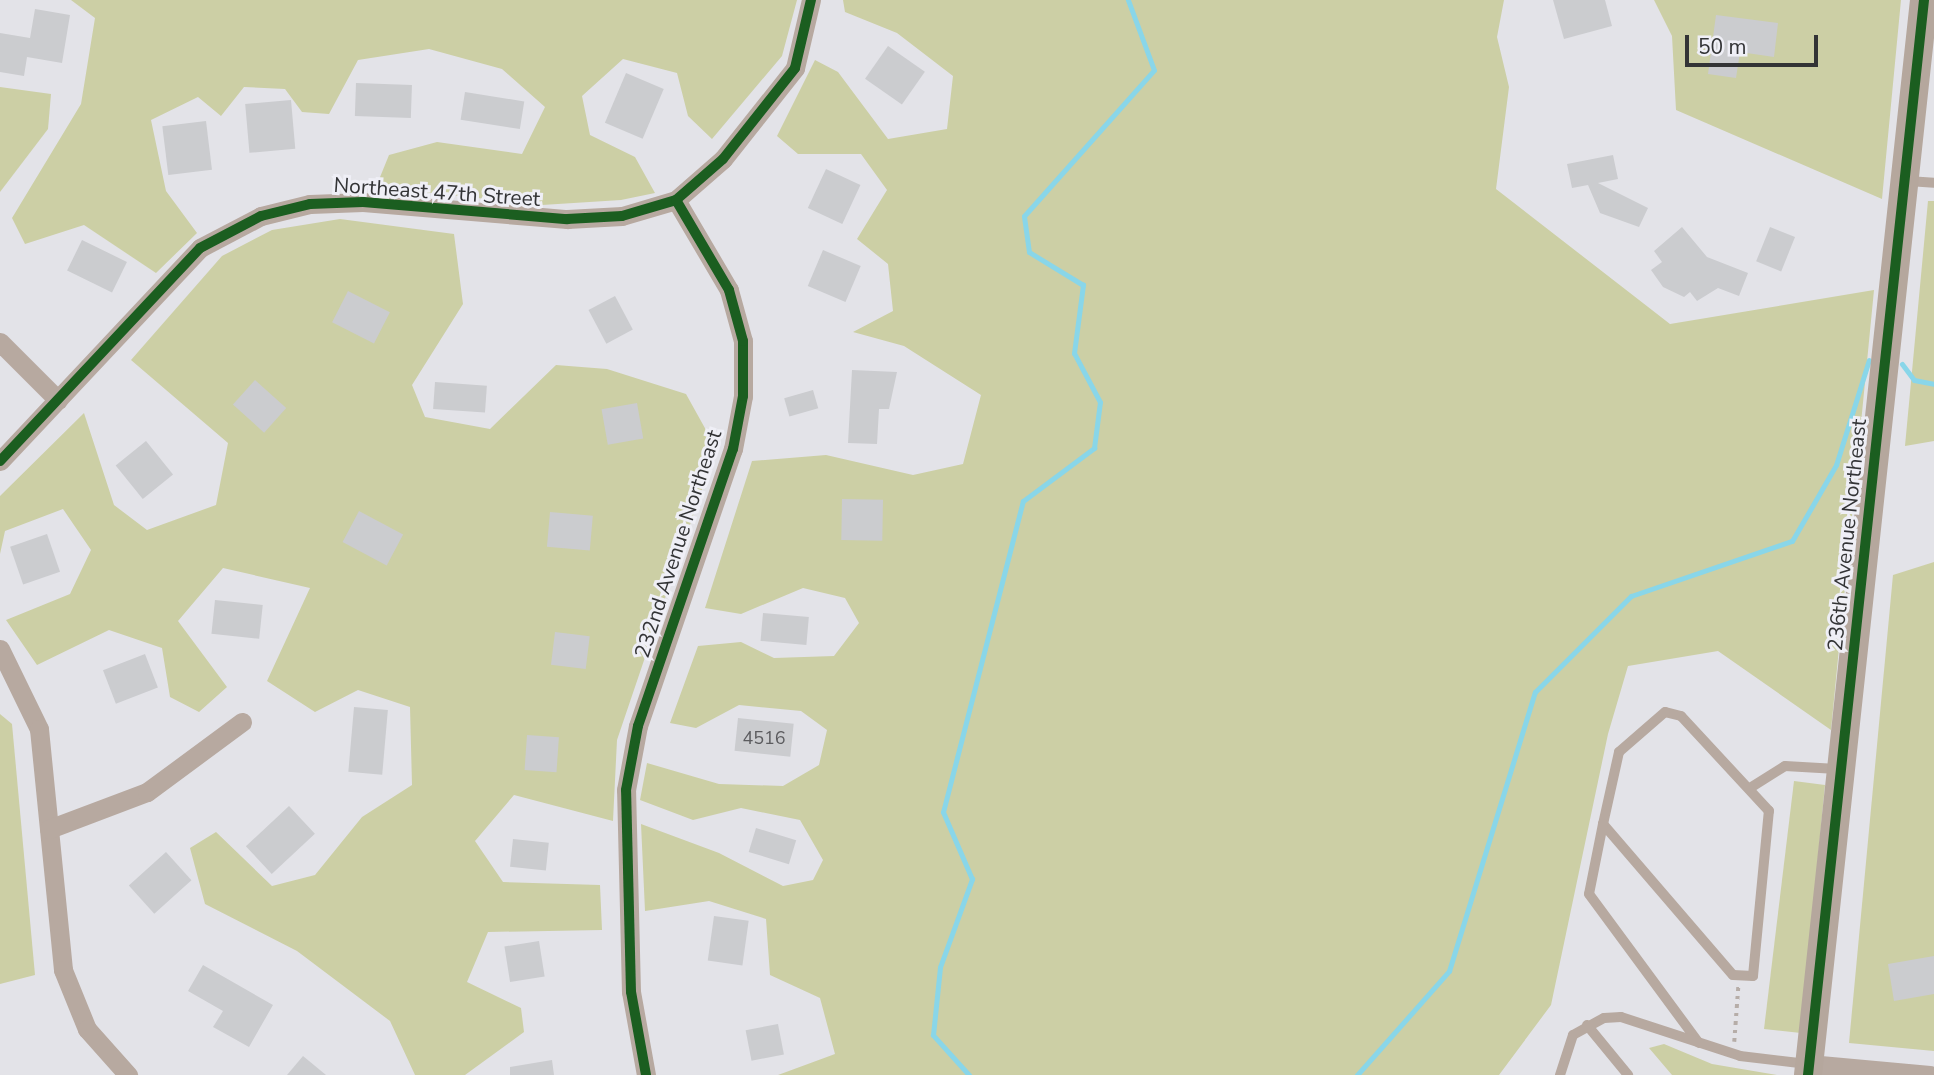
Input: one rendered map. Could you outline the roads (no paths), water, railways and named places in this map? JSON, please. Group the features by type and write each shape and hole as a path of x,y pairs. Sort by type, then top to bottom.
{"street":[{"path":"676,200 723,159 796,68 811,0"},
{"name":"236th Avenue Northeast","path":"1809,1069 1924,0"},
{"name":"Northeast 47th Street","path":"0,461 200,248 261,216 310,204 363,202 567,219 622,216 676,200"},
{"name":"232nd Avenue Northeast","path":"646,1075 631,992 626,790 638,726 733,449 743,396 743,341 729,290 676,200"},
{"path":"0,342 58,400"},
{"path":"0,649 39,729 55,920 74,1006 128,1075"},
{"path":"49,830 147,792 242,722"},
{"path":"1809,1069 1930,1075"}],"lane":[{"path":"1905,181 1934,183"},
{"path":"1603,824 1733,975 1753,976 1769,811 1691,723 1665,712 1619,752 1603,824 1589,894 1593,908 1699,1043"},
{"path":"1750,788 1786,766 1841,769"},
{"path":"1560,1075 1562,1055 1587,1025 1621,1017 1740,1056 1809,1069"},
{"path":"1587,1025 1628,1075"}],"waterway":[{"path":"969,1075 933,1035 940,967 972,879 943,812 1023,501 1094,448 1100,402 1074,353 1083,285 1029,252 1024,216 1154,70 1128,0"},
{"path":"1357,1075 1449,971 1535,692 1631,596 1792,541 1836,465 1869,360"},
{"path":"1902,364 1914,380 1934,384"}]}
